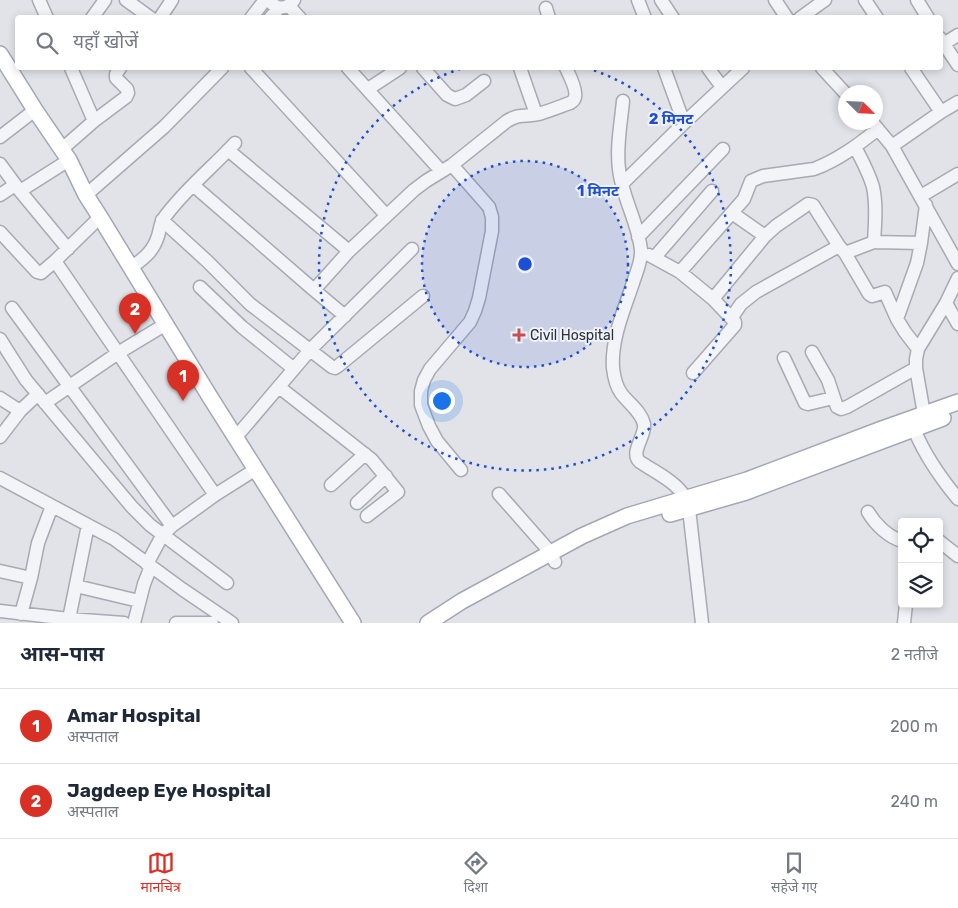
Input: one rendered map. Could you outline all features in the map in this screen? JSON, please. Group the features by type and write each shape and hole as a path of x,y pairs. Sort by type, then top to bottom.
{"main road":[{"path":"0,54 35,110 66,154 86,195 353,623"},
{"path":"428,623 462,601 505,583 627,516 688,503 747,480 919,421 958,402"},
{"path":"919,421 958,413"},
{"path":"447,623 505,583"}],"street":[{"path":"39,0 46,15"},
{"path":"94,15 105,0"},
{"path":"126,0 147,15"},
{"path":"162,15 172,0"},
{"path":"253,15 265,0"},
{"path":"638,0 644,15"},
{"path":"661,0 671,15"},
{"path":"775,0 785,15"},
{"path":"804,15 825,0"},
{"path":"865,0 875,15"},
{"path":"917,0 926,15"},
{"path":"280,6 295,15"},
{"path":"943,42 958,35"},
{"path":"943,44 958,65"},
{"path":"72,70 94,121"},
{"path":"0,195 17,188 66,154 94,121 127,95 127,90 116,78 119,70"},
{"path":"86,195 164,126 218,70"},
{"path":"253,70 386,215"},
{"path":"350,70 447,168 489,207 492,217 492,231 475,311 470,322 430,369 420,391 421,405 429,426 437,441 462,470"},
{"path":"368,89 397,70"},
{"path":"425,70 447,95 455,99 466,95 484,81"},
{"path":"524,70 536,114"},
{"path":"314,290 349,251 414,190 447,168 507,121 513,117 536,114 570,104 575,97 575,92 567,70"},
{"path":"665,70 684,123"},
{"path":"709,70 722,88"},
{"path":"622,184 741,70"},
{"path":"824,70 838,85"},
{"path":"912,70 941,112"},
{"path":"623,101 618,154 619,170 641,251 638,268 618,328 613,353 613,369 621,394 637,412 644,424 644,432 636,459 664,477 688,503 702,623"},
{"path":"892,146 958,102"},
{"path":"0,137 35,110"},
{"path":"680,272 744,199 749,184 755,179 763,176 814,169 834,160 855,147 871,130"},
{"path":"878,130 892,146 958,264"},
{"path":"131,268 152,250 158,237 162,220 232,147 349,251"},
{"path":"855,147 869,175 873,188 874,242"},
{"path":"638,237 723,149"},
{"path":"0,164 17,188 68,249"},
{"path":"897,319 917,263 921,243 923,201 958,174"},
{"path":"193,186 345,316"},
{"path":"655,257 712,191"},
{"path":"713,299 765,236 776,226 810,204 813,204 870,295 886,293 897,319 918,349"},
{"path":"732,212 765,236"},
{"path":"0,232 39,273 55,261 100,217"},
{"path":"162,220 250,304 335,368 423,296"},
{"path":"732,318 741,304 756,292 842,249 874,242 921,243"},
{"path":"236,437 310,350 412,249"},
{"path":"641,251 680,272 713,299 735,322 734,327 693,373"},
{"path":"55,261 215,495"},
{"path":"958,278 946,303 918,349 916,359 919,421 932,462 958,499"},
{"path":"200,287 242,327 294,369"},
{"path":"946,303 958,324"},
{"path":"12,308 70,386 168,530 227,583"},
{"path":"0,437 20,411 41,398 70,386 166,324"},
{"path":"0,338 26,380 132,507 150,525 168,530"},
{"path":"812,352 828,380 837,407 841,409 916,368"},
{"path":"784,358 805,404 833,398"},
{"path":"279,387 372,460 398,492 367,516"},
{"path":"0,398 20,411"},
{"path":"331,484 365,454"},
{"path":"134,623 149,565 168,530 215,495 256,469"},
{"path":"356,503 386,476"},
{"path":"0,478 114,539 232,623"},
{"path":"499,494 553,557"},
{"path":"21,614 38,543 52,506"},
{"path":"868,512 891,536 898,539"},
{"path":"69,619 88,525"},
{"path":"943,544 958,556"},
{"path":"0,571 31,578"},
{"path":"76,586 139,602"},
{"path":"904,623 906,608"},
{"path":"3,616 21,614 124,623"},
{"path":"176,623 212,623"}],"place":[{"name":"Jagdeep Eye Hospital","path":"135,334"},
{"name":"Civil Hospital","path":"519,335"},
{"name":"Amar Hospital","path":"183,401"}]}
